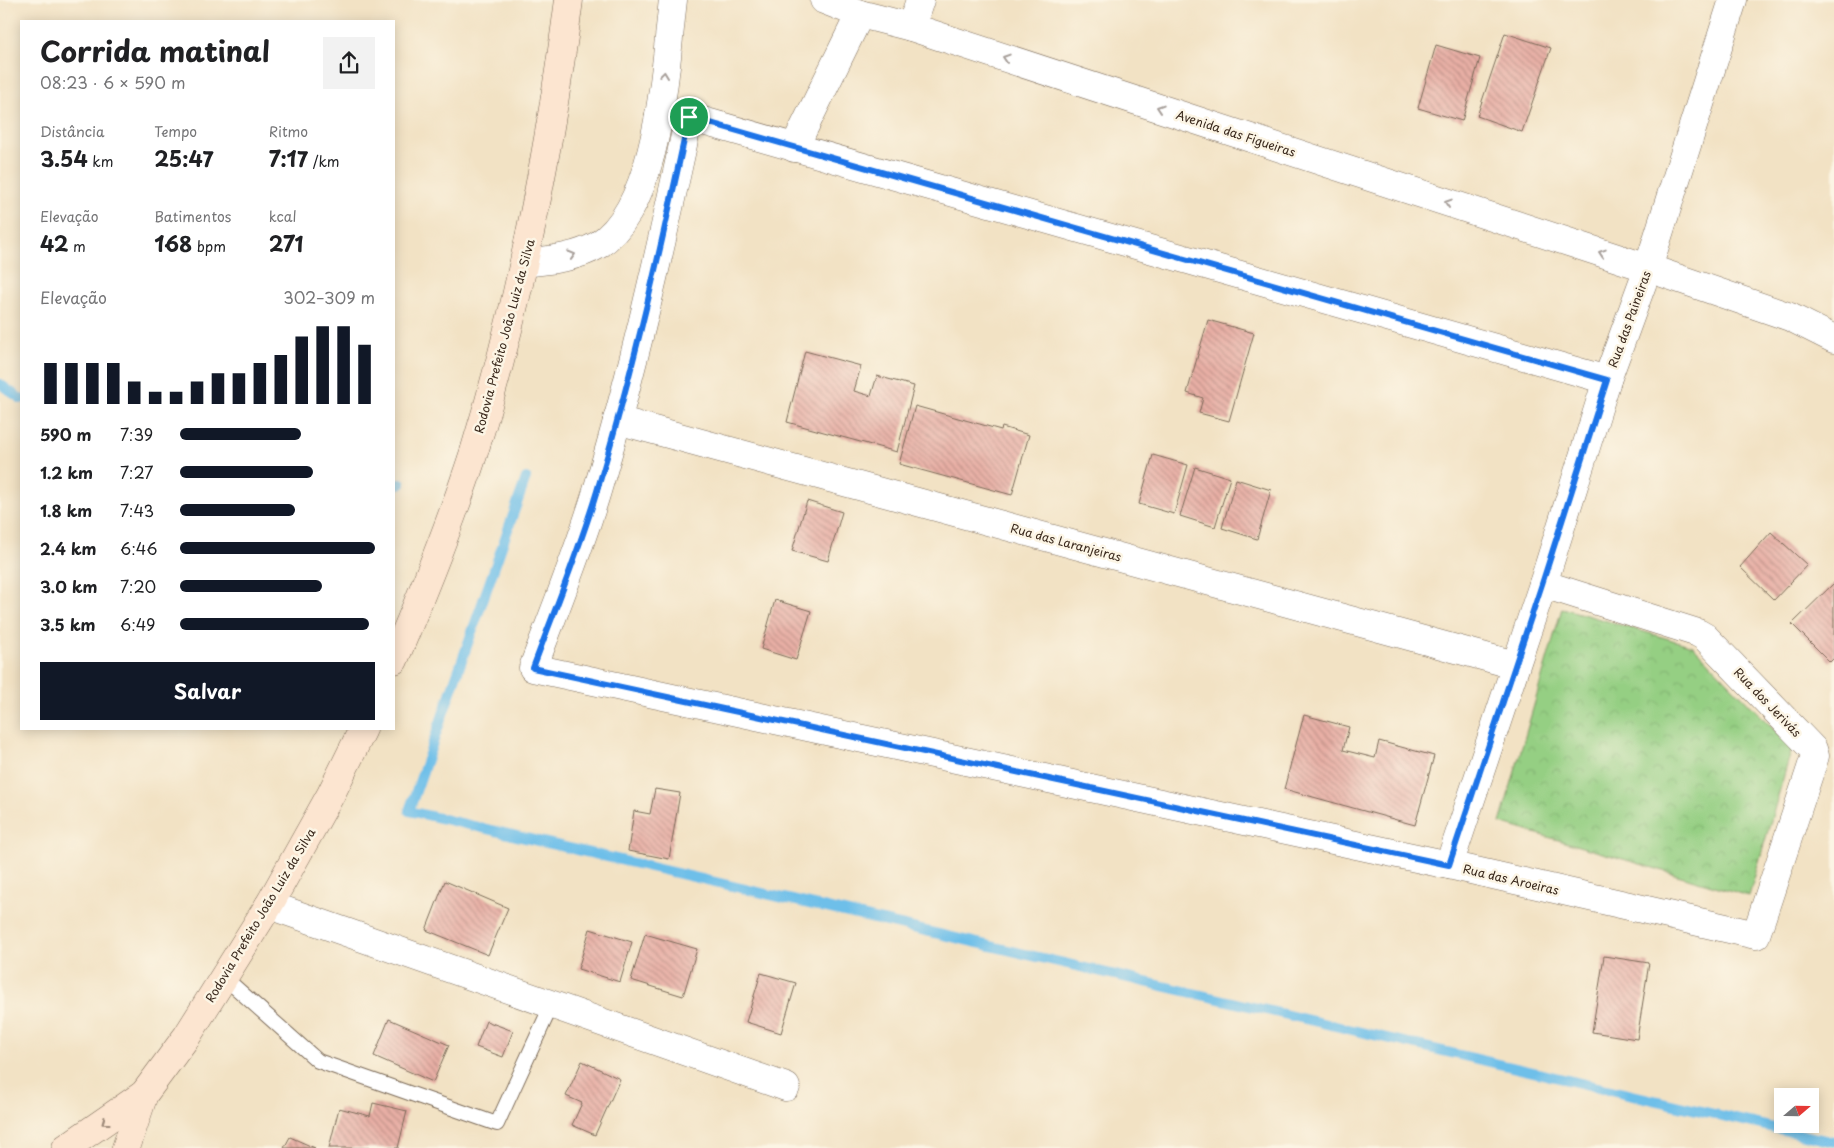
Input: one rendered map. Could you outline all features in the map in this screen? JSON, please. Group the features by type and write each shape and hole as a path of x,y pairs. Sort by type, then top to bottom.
{"main road":[{"name":"Rodovia Prefeito João Luiz da Silva","path":"395,658 421,597 474,452 499,364 524,263 543,172 570,0"},
{"name":"Rodovia Prefeito João Luiz da Silva","path":"126,1148 144,1094 225,978 269,905 331,794 363,730"},
{"name":"Rodovia Prefeito João Luiz da Silva","path":"66,1148 144,1094"}],"street":[{"path":"524,263 571,256 598,245 620,225 634,199 650,157 659,115 673,0"},
{"name":"Avenida das Figueiras","path":"824,0 860,14 911,27 1648,268 1790,317 1834,339"},
{"path":"911,27 920,0"},
{"name":"Rua das Paineiras","path":"1449,865 1607,380 1648,268 1733,0"},
{"path":"794,148 860,14"},
{"path":"659,115 689,117 1607,380"},
{"path":"617,420 642,329 689,117"},
{"name":"Rua das Laranjeiras","path":"617,420 1515,665"},
{"name":"Rua das Aroeiras","path":"617,420 576,554 533,668 1449,865 1756,935"},
{"name":"Rua dos Jerivás","path":"1542,584 1698,633 1705,637 1813,748 1815,756 1756,935"},
{"path":"269,905 786,1087"}],"lane":[{"path":"225,978 318,1061 497,1124 552,1004"}],"green space":[{"path":"1562,608 1693,646 1792,748 1749,896 1500,823"}],"building":[{"path":"1505,33 1551,48 1522,132 1477,116"},
{"path":"1436,45 1480,58 1462,121 1418,108"},
{"path":"1208,320 1254,333 1229,421 1199,413 1203,398 1187,393"},
{"path":"805,351 861,366 854,391 871,396 877,376 914,386 897,452 787,422"},
{"path":"915,406 1001,430 1002,427 1029,435 1012,495 899,464"},
{"path":"1153,455 1188,465 1174,514 1139,504"},
{"path":"1195,467 1230,478 1215,527 1180,516"},
{"path":"1236,479 1271,490 1257,539 1222,528"},
{"path":"807,501 842,512 828,561 792,551"},
{"path":"1771,532 1807,565 1774,600 1740,567"},
{"path":"1834,583 1834,658 1830,662 1792,624"},
{"path":"775,600 811,611 796,660 761,649"},
{"path":"1304,715 1349,727 1343,750 1375,758 1379,741 1434,756 1415,825 1284,789"},
{"path":"655,789 680,793 669,859 628,851 634,811 650,814"},
{"path":"445,881 508,908 488,955 426,930"},
{"path":"590,929 632,942 620,982 578,969"},
{"path":"645,934 697,949 683,996 631,980"},
{"path":"1604,956 1649,963 1637,1039 1592,1032"},
{"path":"761,973 796,983 781,1033 746,1022"},
{"path":"389,1019 449,1045 433,1082 374,1056"},
{"path":"486,1021 513,1031 503,1057 476,1047"},
{"path":"582,1061 620,1079 595,1135 572,1125 582,1103 566,1096"},
{"path":"373,1103 407,1111 398,1148 329,1148 339,1108 370,1116"},
{"path":"290,1137 315,1148 284,1148"}],"waterway":[{"path":"0,384 20,398"},
{"path":"526,478 409,811 1834,1142"},
{"path":"395,484 401,484"}],"route":[{"path":"689,117 1607,380 1449,865 533,668 573,563 597,491 642,329 689,117"}]}
